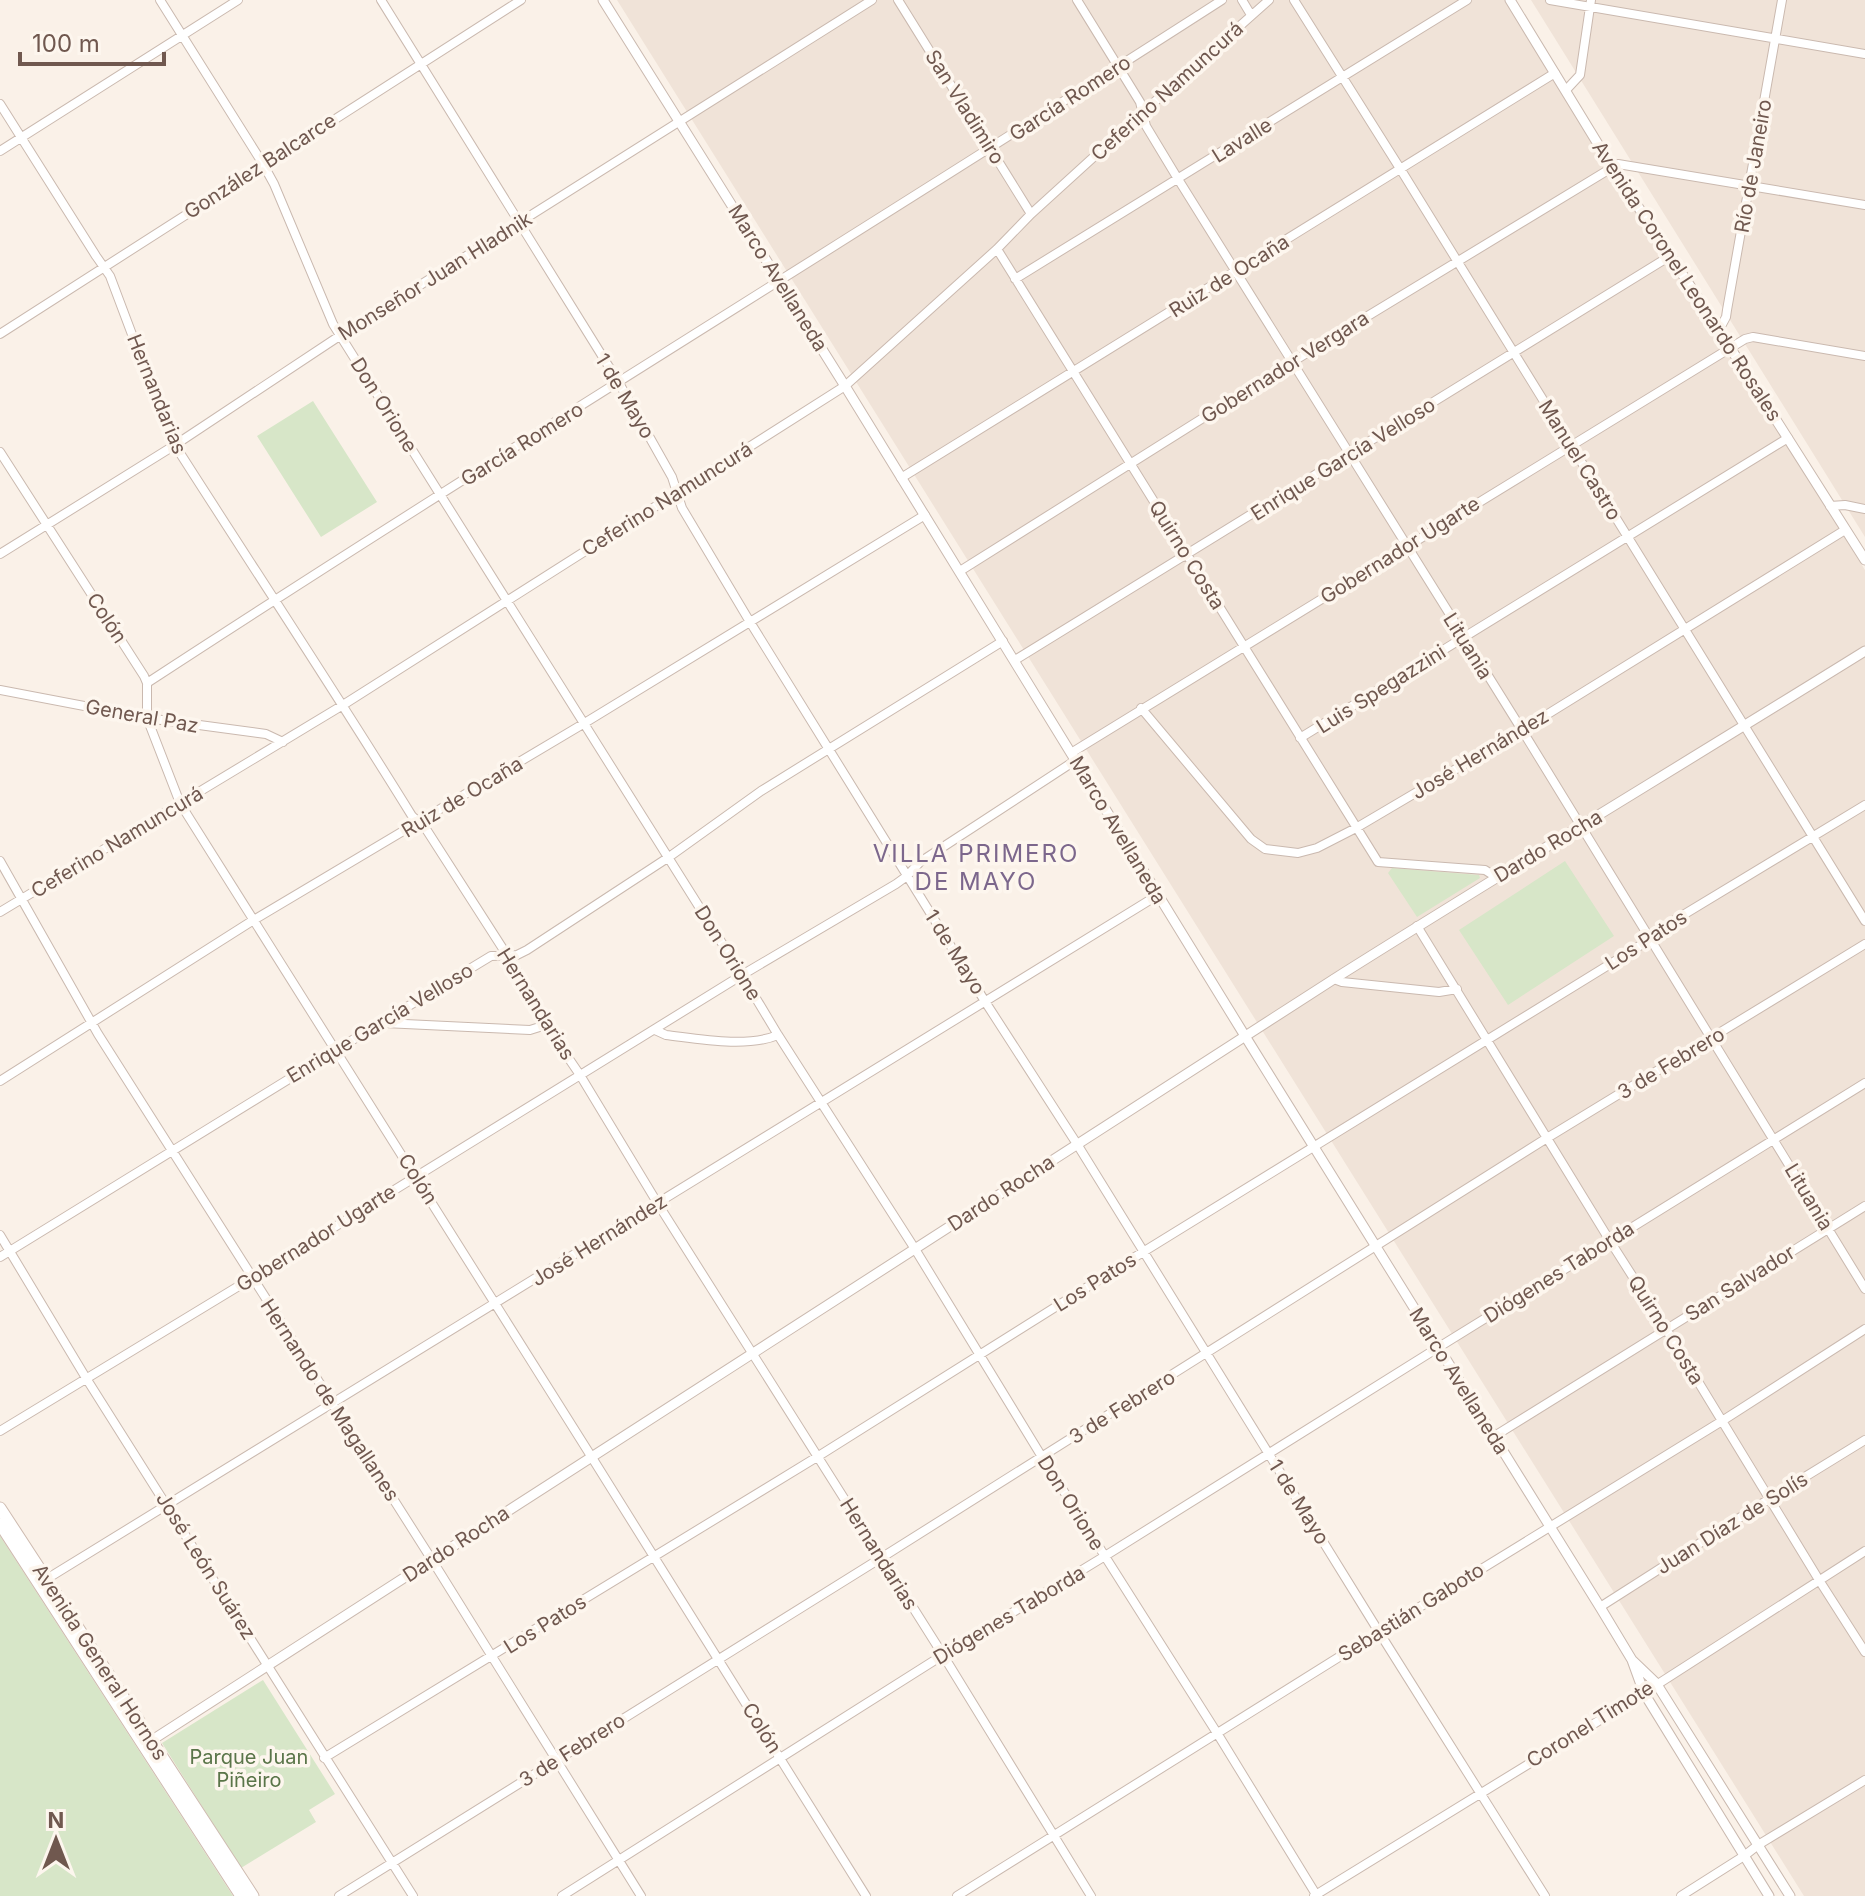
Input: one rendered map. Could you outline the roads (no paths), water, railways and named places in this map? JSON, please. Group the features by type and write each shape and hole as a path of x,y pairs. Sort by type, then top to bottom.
{"main road":[{"name":"Avenida General Hornos","path":"0,1508 42,1582"},
{"name":"Avenida General Hornos","path":"0,1524 42,1582 147,1743 241,1896"},
{"name":"Avenida General Hornos","path":"147,1743 253,1896"}],"street":[{"name":"Don Orione","path":"160,0 274,184 333,324 915,1249 1316,1896"},
{"path":"0,151 238,0"},
{"name":"1 de Mayo","path":"381,0 619,383 672,477 682,508 750,622 1545,1896"},
{"name":"González Balcarce","path":"0,334 521,0"},
{"name":"Marco Avellaneda","path":"603,0 1600,1607 1632,1660 1644,1693 1769,1896"},
{"name":"Monseñor Juan Hladnik","path":"0,554 872,0"},
{"name":"San Vladimiro","path":"898,0 1031,214"},
{"name":"Lituania","path":"1077,0 1140,102 1146,126 1178,179 1522,730 1865,1289"},
{"name":"García Romero","path":"147,683 1222,0"},
{"path":"1242,0 1251,15"},
{"name":"Ceferino Namuncurá","path":"0,912 343,705 845,386 1269,0"},
{"name":"Manuel Castro","path":"1294,0 1865,921"},
{"name":"Lavalle","path":"1015,279 1467,0"},
{"name":"Avenida Coronel Leonardo Rosales","path":"1510,0 1612,167 1865,560"},
{"path":"1550,0 1590,3 1865,54"},
{"name":"Río de Janeiro","path":"1719,330 1727,310 1782,0"},
{"path":"1566,90 1580,75 1590,3"},
{"name":"Ruiz de Ocaña","path":"901,478 1555,73"},
{"name":"Hernandarias","path":"0,104 114,284 175,445 412,816 426,829 521,977 546,1025 1091,1896"},
{"path":"1612,167 1625,164 1865,205"},
{"name":"Gobernador Vergara","path":"960,571 1292,362 1612,167"},
{"name":"Quirno Costa","path":"997,249 1378,862 1485,870 1496,877"},
{"name":"Enrique García Velloso","path":"1015,660 1670,256"},
{"path":"1730,347 1753,337 1865,356"},
{"name":"Gobernador Ugarte","path":"0,1431 907,876 920,862 1141,708 1730,347"},
{"name":"Luis Spegazzini","path":"1300,738 1788,438"},
{"name":"Colón","path":"0,452 144,676 147,683 147,718 180,803 866,1896"},
{"path":"1830,506 1865,509"},
{"name":"Ruiz de Ocaña","path":"0,1081 252,921 925,515"},
{"name":"José Hernández","path":"1141,708 1259,846 1305,852 1356,828 1522,730 1845,530"},
{"name":"Enrique García Velloso","path":"0,1257 491,956 517,955 527,950 669,857 761,791 1003,641"},
{"name":"Dardo Rocha","path":"147,1743 1417,926 1865,651"},
{"name":"General Paz","path":"0,690 147,718 266,734 283,742"},
{"name":"Los Patos","path":"324,1758 817,1457 1641,945 1655,932 1865,805"},
{"name":"Hernando de Magallanes","path":"0,861 93,1023 172,1151 641,1896"},
{"name":"José Hernández","path":"42,1582 1158,895"},
{"name":"Quirno Costa","path":"1417,926 1865,1652"},
{"name":"3 de Febrero","path":"339,1896 1547,1138 1865,944"},
{"path":"1334,979 1439,992 1457,989"},
{"path":"383,1023 530,1030 546,1025"},
{"path":"655,1030 666,1035 735,1041 765,1040 778,1035"},
{"name":"Diógenes Taborda","path":"562,1896 943,1655 1865,1083"},
{"name":"San Salvador","path":"1493,1437 1865,1206"},
{"name":"José León Suárez","path":"0,1235 86,1378 413,1896"},
{"name":"Sebastián Gaboto","path":"957,1896 1865,1329"},
{"name":"Juan Díaz de Solís","path":"1600,1607 1865,1440"},
{"name":"Coronel Timote","path":"1316,1896 1644,1693 1865,1551"},
{"name":"Marco Avellaneda","path":"1632,1660 1656,1683 1790,1896"},
{"path":"1681,1896 1865,1780"}],"district":[{"name":"VILLA PRIMERO DE MAYO","path":"976,867"}],"park label":[{"name":"Parque Juan Piñeiro","path":"249,1768"}]}
